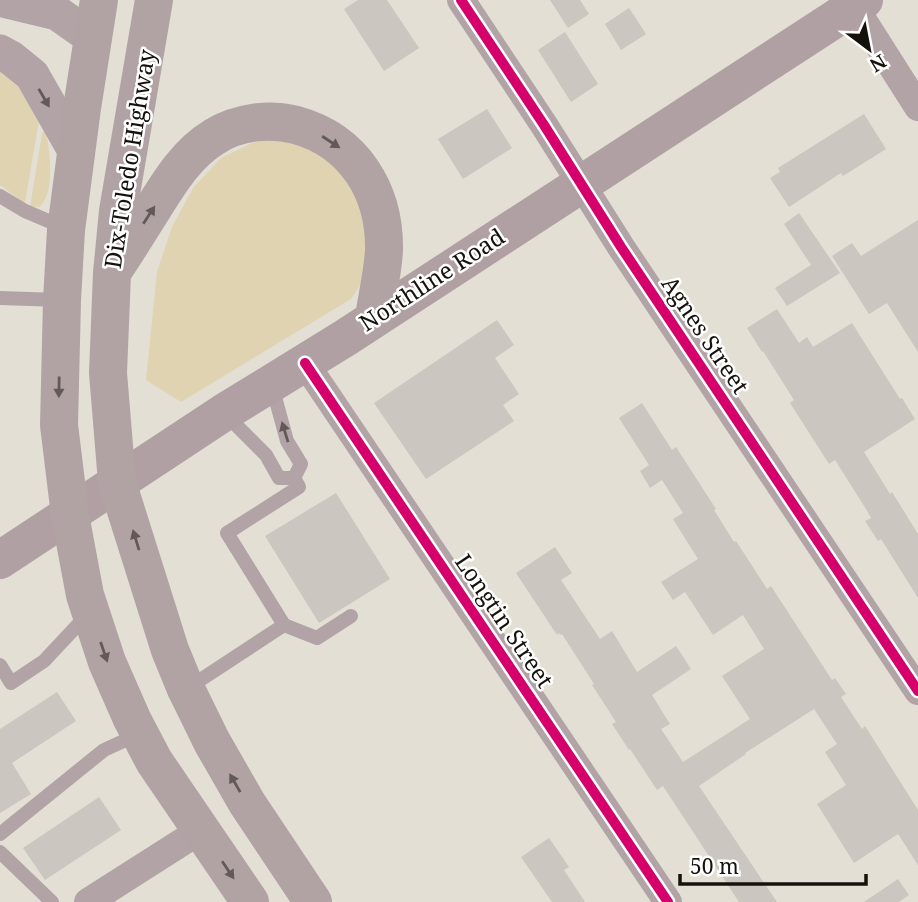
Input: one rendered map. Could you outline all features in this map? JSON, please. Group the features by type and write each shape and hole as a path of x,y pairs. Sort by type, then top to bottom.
{"main road":[{"path":"100,0 66,228 59,425 70,515 90,611 107,662 140,733 154,761 250,902"},
{"name":"Dix-Toledo Highway","path":"154,0 118,211 112,273 107,373 117,482 170,650 186,689 247,803 313,902"},
{"name":"Northline Road","path":"0,560 856,2"},
{"path":"94,39 110,66 120,97 116,164 118,211"},
{"path":"112,273 175,174 205,143 225,130 239,126 269,121 285,123 314,131 331,140 360,167 370,184 380,215 384,251 374,318"}],"street":[{"path":"3,0 57,13 94,39"},
{"name":"Agnes Street","path":"461,0 918,691"},
{"path":"856,2 918,107"},
{"path":"0,52 32,75 77,154"},
{"name":"Longtin Street","path":"305,363 668,902"},
{"path":"88,902 201,830"}],"lane":[{"path":"0,196 24,211 66,228"},
{"path":"0,298 62,300"},
{"path":"271,383 287,441 301,464 294,478"},
{"path":"223,413 266,455 279,478 294,478"},
{"path":"294,478 299,487 227,533 284,625 317,638 351,616"},
{"path":"0,665 6,686 44,661 90,611"},
{"path":"186,689 284,625"},
{"path":"0,834 104,750 140,733"},
{"path":"0,852 52,902"}],"shaded area":[{"path":"0,69 12,78 40,115 25,202 0,185"},
{"path":"45,129 50,159 48,192 39,207 30,207 42,134"},
{"path":"271,139 324,146 362,191 369,271 351,299 181,402 146,380 157,272 172,227 193,188 221,158 252,143"}],"building":[{"path":"358,0 387,0 419,48 384,71 344,9"},
{"path":"550,0 580,0 589,14 568,28"},
{"path":"629,8 646,34 621,50 605,24"},
{"path":"565,32 598,84 571,102 538,50"},
{"path":"487,109 512,148 463,179 438,139"},
{"path":"864,114 886,149 843,176 841,173 789,207 770,178 780,172 778,168"},
{"path":"799,213 840,273 787,306 775,288 811,265 784,224"},
{"path":"918,220 918,352 887,303 869,314 832,256 852,243 861,256"},
{"path":"777,309 799,343 807,337 813,347 852,323 915,419 864,452 918,534 918,598 881,539 878,541 865,521 871,518 835,460 829,464 790,403 794,400 747,328"},
{"path":"497,320 514,345 495,358 519,394 503,405 514,421 426,479 374,403"},
{"path":"642,403 672,450 676,447 734,542 736,541 767,589 771,586 832,680 835,678 846,694 841,697 862,729 865,726 918,810 918,865 898,834 854,863 817,804 846,785 825,752 837,744 814,709 699,786 777,902 739,902 663,786 657,790 629,750 612,724 616,722 592,685 594,684 562,634 557,635 516,573 555,547 572,573 561,580 600,639 612,631 637,672 676,646 691,669 652,695 670,724 661,729 683,762 750,719 722,676 764,649 743,615 713,635 685,592 673,600 661,582 698,559 673,519 683,513 662,480 650,488 640,471 649,465 619,418"},
{"path":"336,493 390,579 319,623 265,536"},
{"path":"57,692 76,721 12,763 31,794 0,813 0,729"},
{"path":"99,797 121,830 45,880 23,848"},
{"path":"549,838 569,867 564,870 585,902 552,902 521,857"},
{"path":"898,879 909,895 899,902 864,902"}],"cycle path":[{"path":"461,0 621,247 918,691"},
{"path":"305,363 668,902"}]}
